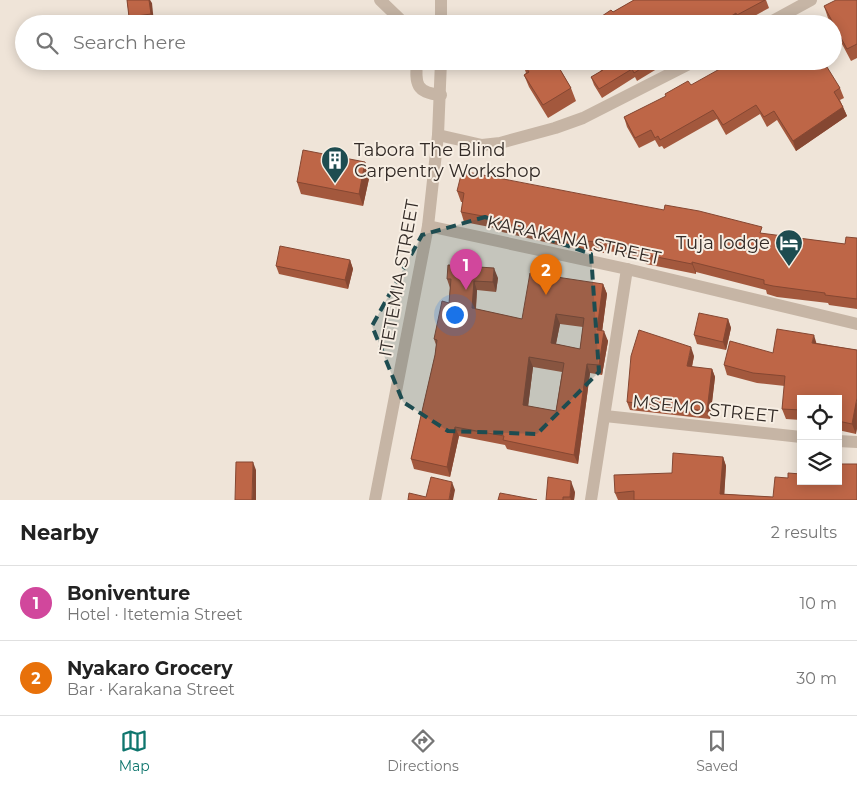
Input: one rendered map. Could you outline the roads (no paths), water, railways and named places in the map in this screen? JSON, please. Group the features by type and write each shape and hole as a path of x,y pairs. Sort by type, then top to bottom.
{"street":[{"path":"380,0 396,15"},
{"path":"441,0 441,15"},
{"path":"783,15 811,0"},
{"path":"417,70 420,89 424,93 441,95"},
{"name":"ITETEMIA STREET","path":"375,500 428,226 438,135 441,70"},
{"path":"438,135 482,145 500,143 555,128 582,118 677,70"},
{"name":"KARAKANA STREET","path":"428,226 628,269 857,324"},
{"path":"591,500 606,416 628,269"},
{"name":"MSEMO STREET","path":"606,416 797,437"},
{"path":"842,440 857,442"}],"place":[{"name":"Tabora The Blind Carpentry Workshop","path":"335,184"},
{"name":"Tuja lodge","path":"789,267"},
{"name":"Boniventure","path":"466,290"},
{"name":"Nyakaro Grocery","path":"546,295"}]}
